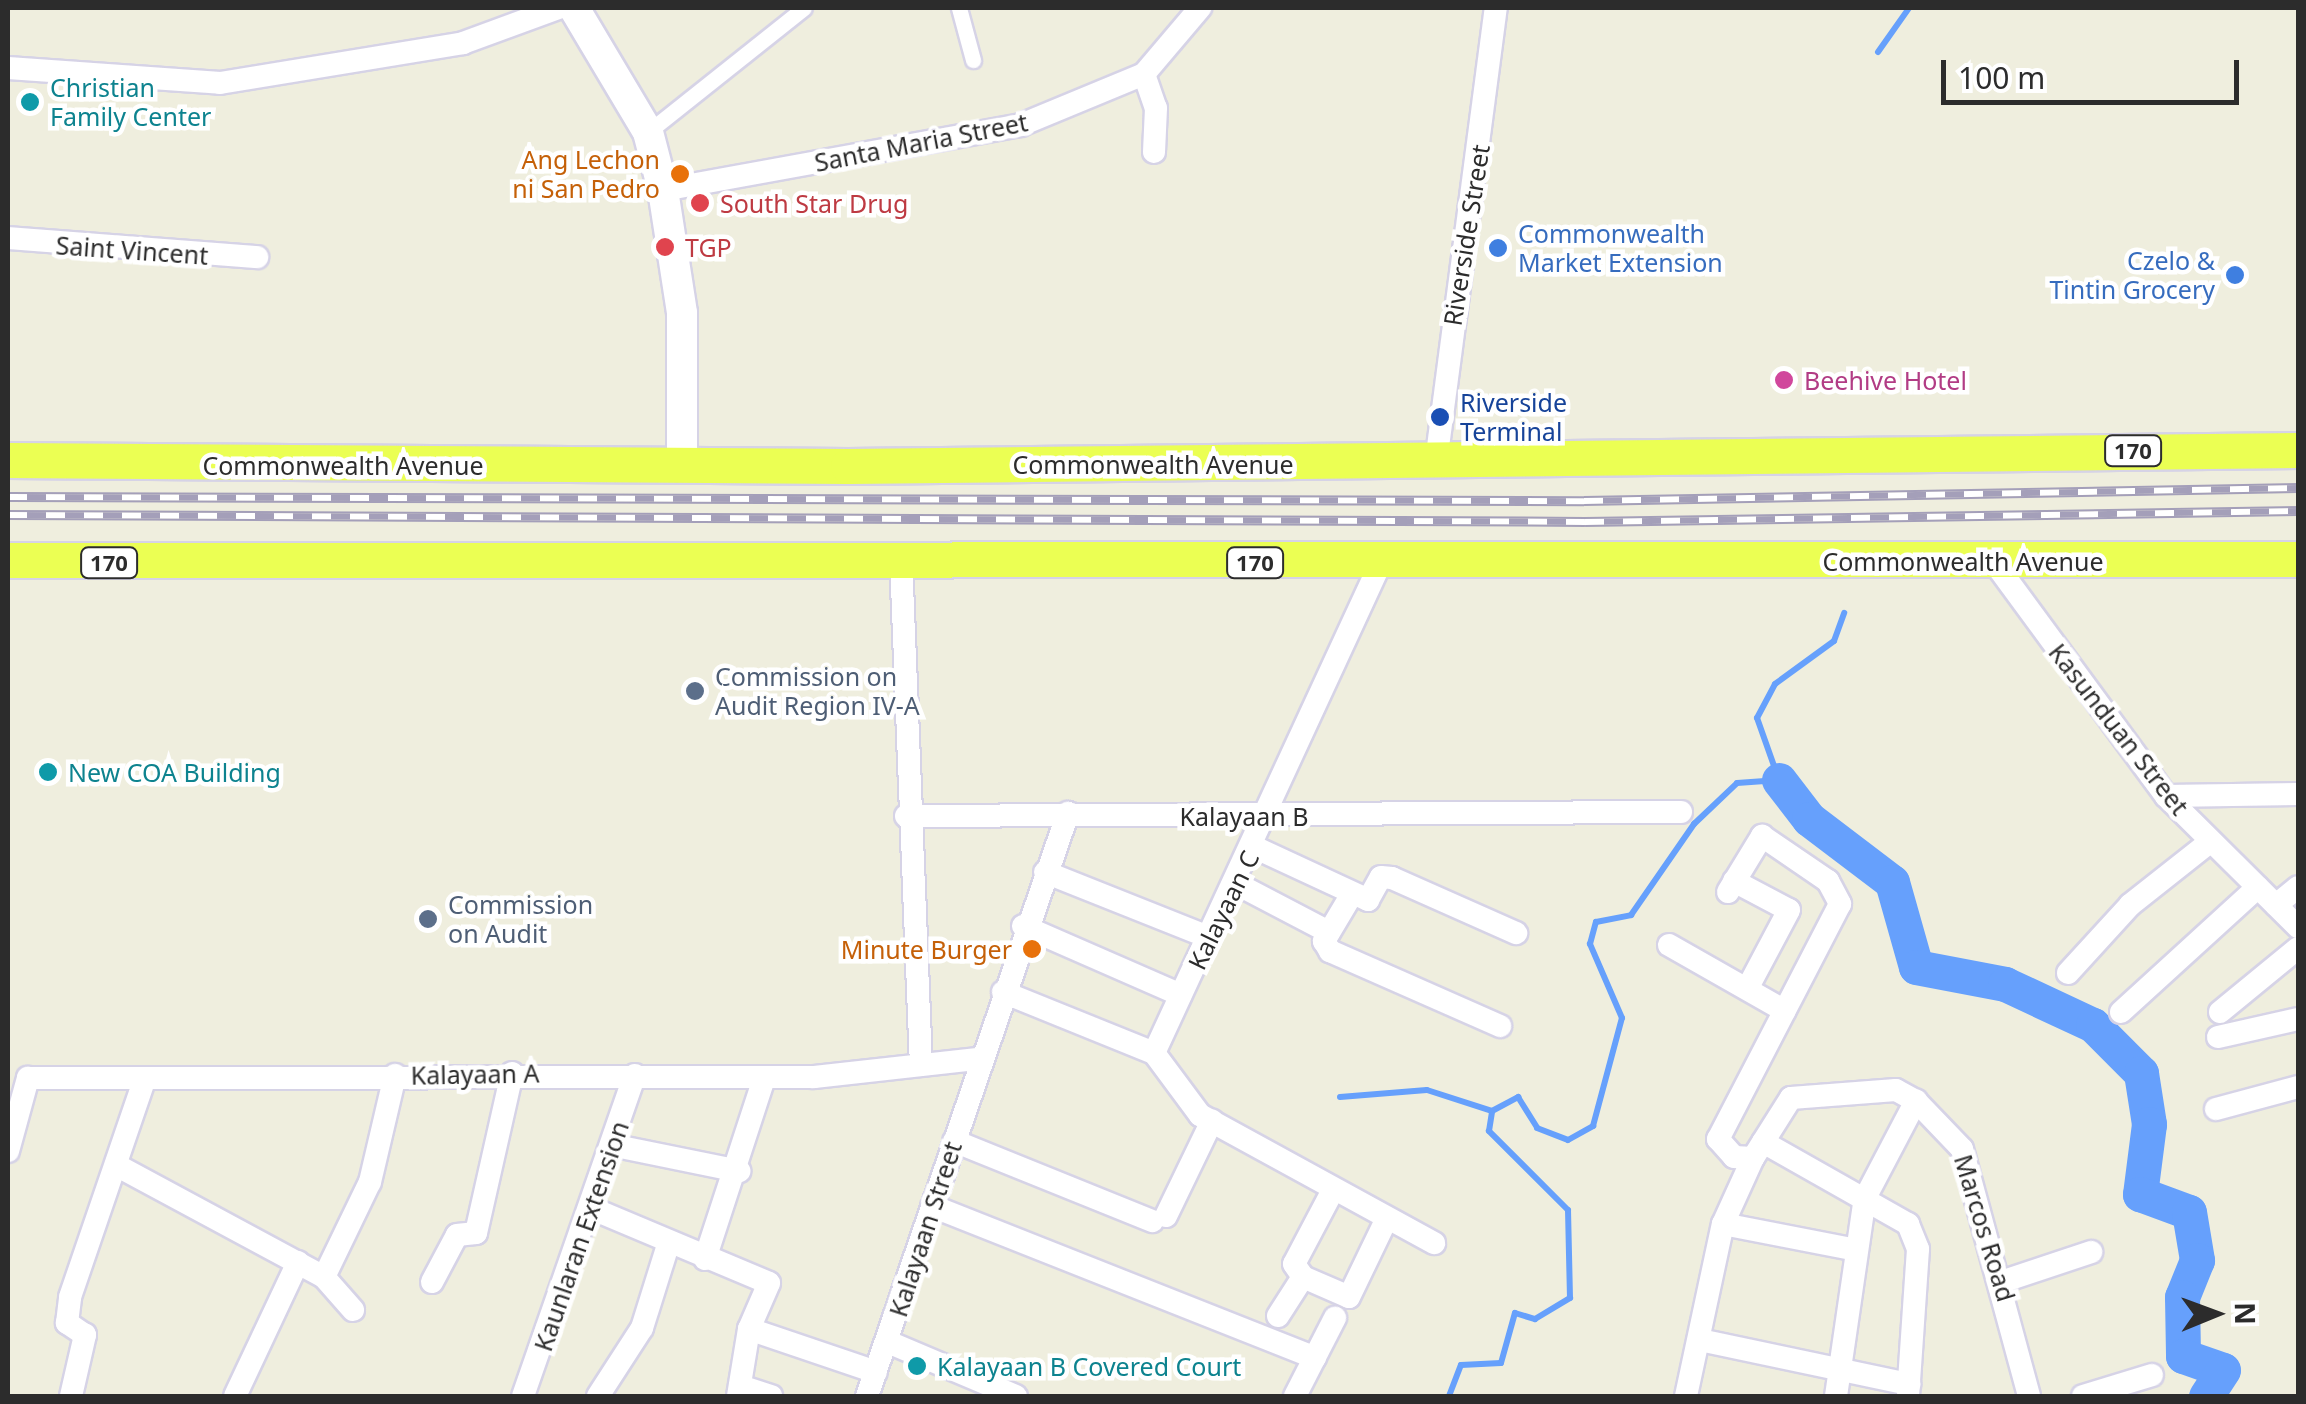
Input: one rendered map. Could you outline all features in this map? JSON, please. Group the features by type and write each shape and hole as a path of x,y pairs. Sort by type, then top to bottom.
{"main road":[{"path":"574,8 648,132 663,190 682,313 682,466"},
{"name":"Commonwealth Avenue","path":"8,460 682,466 1436,462 2298,450"},
{"name":"Commonwealth Avenue","path":"8,560 2298,559"}],"street":[{"path":"8,68 220,83 463,43 558,8"},
{"path":"648,132 804,8"},
{"path":"959,8 973,60"},
{"name":"Santa Maria Street","path":"663,190 1022,125 1144,74 1200,8"},
{"name":"Riverside Street","path":"1436,462 1496,8"},
{"path":"1144,74 1156,108 1154,152"},
{"name":"Saint Vincent","path":"8,238 257,257"},
{"path":"901,559 906,816 921,1065"},
{"name":"Kalayaan C","path":"1154,1053 1254,848 1381,562"},
{"name":"Kasunduan Street","path":"1994,562 2166,796 2298,927"},
{"path":"2166,796 2298,794"},
{"name":"Kalayaan B","path":"906,816 1682,812"},
{"path":"978,1059 1023,926 1068,813"},
{"path":"1700,1340 1838,1385 1908,1390 1918,1249 1898,1214 1758,1150 1730,1154 1718,1132 1820,948 1840,904 1828,880 1759,836 1731,886 1788,907 1747,989"},
{"path":"2068,973 2130,906 2211,841"},
{"path":"1254,848 1368,900 1381,877 1395,879 1516,932"},
{"path":"1045,872 1208,937"},
{"path":"1237,884 1328,932"},
{"path":"2121,1012 2258,887"},
{"path":"2276,905 2298,887"},
{"path":"1352,894 1328,932 1330,951 1500,1026"},
{"path":"1023,926 1181,995"},
{"path":"1780,928 1820,948"},
{"path":"1669,945 1785,1011"},
{"path":"2220,1012 2298,948"},
{"path":"1002,992 1154,1053 1212,1121 1332,1192 1434,1243"},
{"path":"2218,1037 2298,1020"},
{"name":"Kalayaan A","path":"8,1150 28,1078 512,1072 764,1078 978,1059"},
{"name":"Kalayaan Street","path":"867,1396 888,1342 978,1059"},
{"path":"432,1282 456,1235 476,1233 512,1072"},
{"path":"324,1277 370,1182 395,1075"},
{"name":"Kaunlaran Extension","path":"525,1395 616,1146 636,1075"},
{"path":"71,1396 85,1335 67,1324 70,1297 145,1078"},
{"path":"706,1258 738,1171 764,1078"},
{"path":"2216,1109 2298,1087"},
{"path":"1686,1396 1723,1224 1786,1100 1896,1090 1916,1102 1864,1198 1852,1248 1838,1385"},
{"name":"Marcos Road","path":"1916,1102 1962,1148 2004,1281 2029,1396"},
{"path":"954,1141 1159,1218 1212,1121"},
{"path":"616,1146 738,1171"},
{"path":"116,1165 324,1277 353,1310"},
{"path":"1332,1192 1294,1264 1303,1277 1349,1297 1386,1220"},
{"path":"932,1206 1315,1358"},
{"path":"593,1210 769,1283 749,1329 739,1391 771,1396"},
{"path":"1723,1224 1852,1248"},
{"path":"598,1396 642,1328 669,1242"},
{"path":"2004,1281 2091,1252"},
{"path":"235,1396 298,1262"},
{"path":"1278,1316 1303,1277"},
{"path":"1295,1396 1335,1318"},
{"path":"749,1329 876,1372"},
{"path":"888,1342 1016,1396"},
{"path":"2083,1396 2152,1376"}],"waterway":[{"path":"1878,52 1909,8"},
{"path":"1449,1396 1461,1365 1501,1363 1515,1313 1535,1319 1570,1298 1568,1210 1489,1131 1492,1111 1518,1097 1537,1128 1568,1140 1593,1126 1622,1018 1590,944 1596,922 1631,915 1694,824 1737,783 1779,780 1757,718 1775,684 1834,641 1844,613"},
{"path":"1779,780 1809,819 1892,882 1916,967 2005,984 2093,1025 2141,1073 2149,1124 2140,1194 2189,1212 2197,1260 2182,1297 2183,1356 2223,1370 2206,1396"},
{"path":"1340,1097 1427,1090 1492,1111"}],"railway":[{"path":"8,497 1584,501 2298,488"},
{"path":"8,515 1585,522 2298,511"}],"place":[{"name":"Christian Family Center","path":"30,102"},
{"name":"Ang Lechon ni San Pedro","path":"680,174"},
{"name":"South Star Drug","path":"700,203"},
{"name":"TGP","path":"665,247"},
{"name":"Commonwealth Market Extension","path":"1498,248"},
{"name":"Czelo & Tintin Grocery","path":"2235,275"},
{"name":"Beehive Hotel","path":"1784,380"},
{"name":"Riverside Terminal","path":"1440,417"},
{"name":"Commission on Audit Region IV-A","path":"695,691"},
{"name":"New COA Building","path":"48,772"},
{"name":"Commission on Audit","path":"428,919"},
{"name":"Minute Burger","path":"1032,949"},
{"name":"Kalayaan B Covered Court","path":"917,1366"}]}
